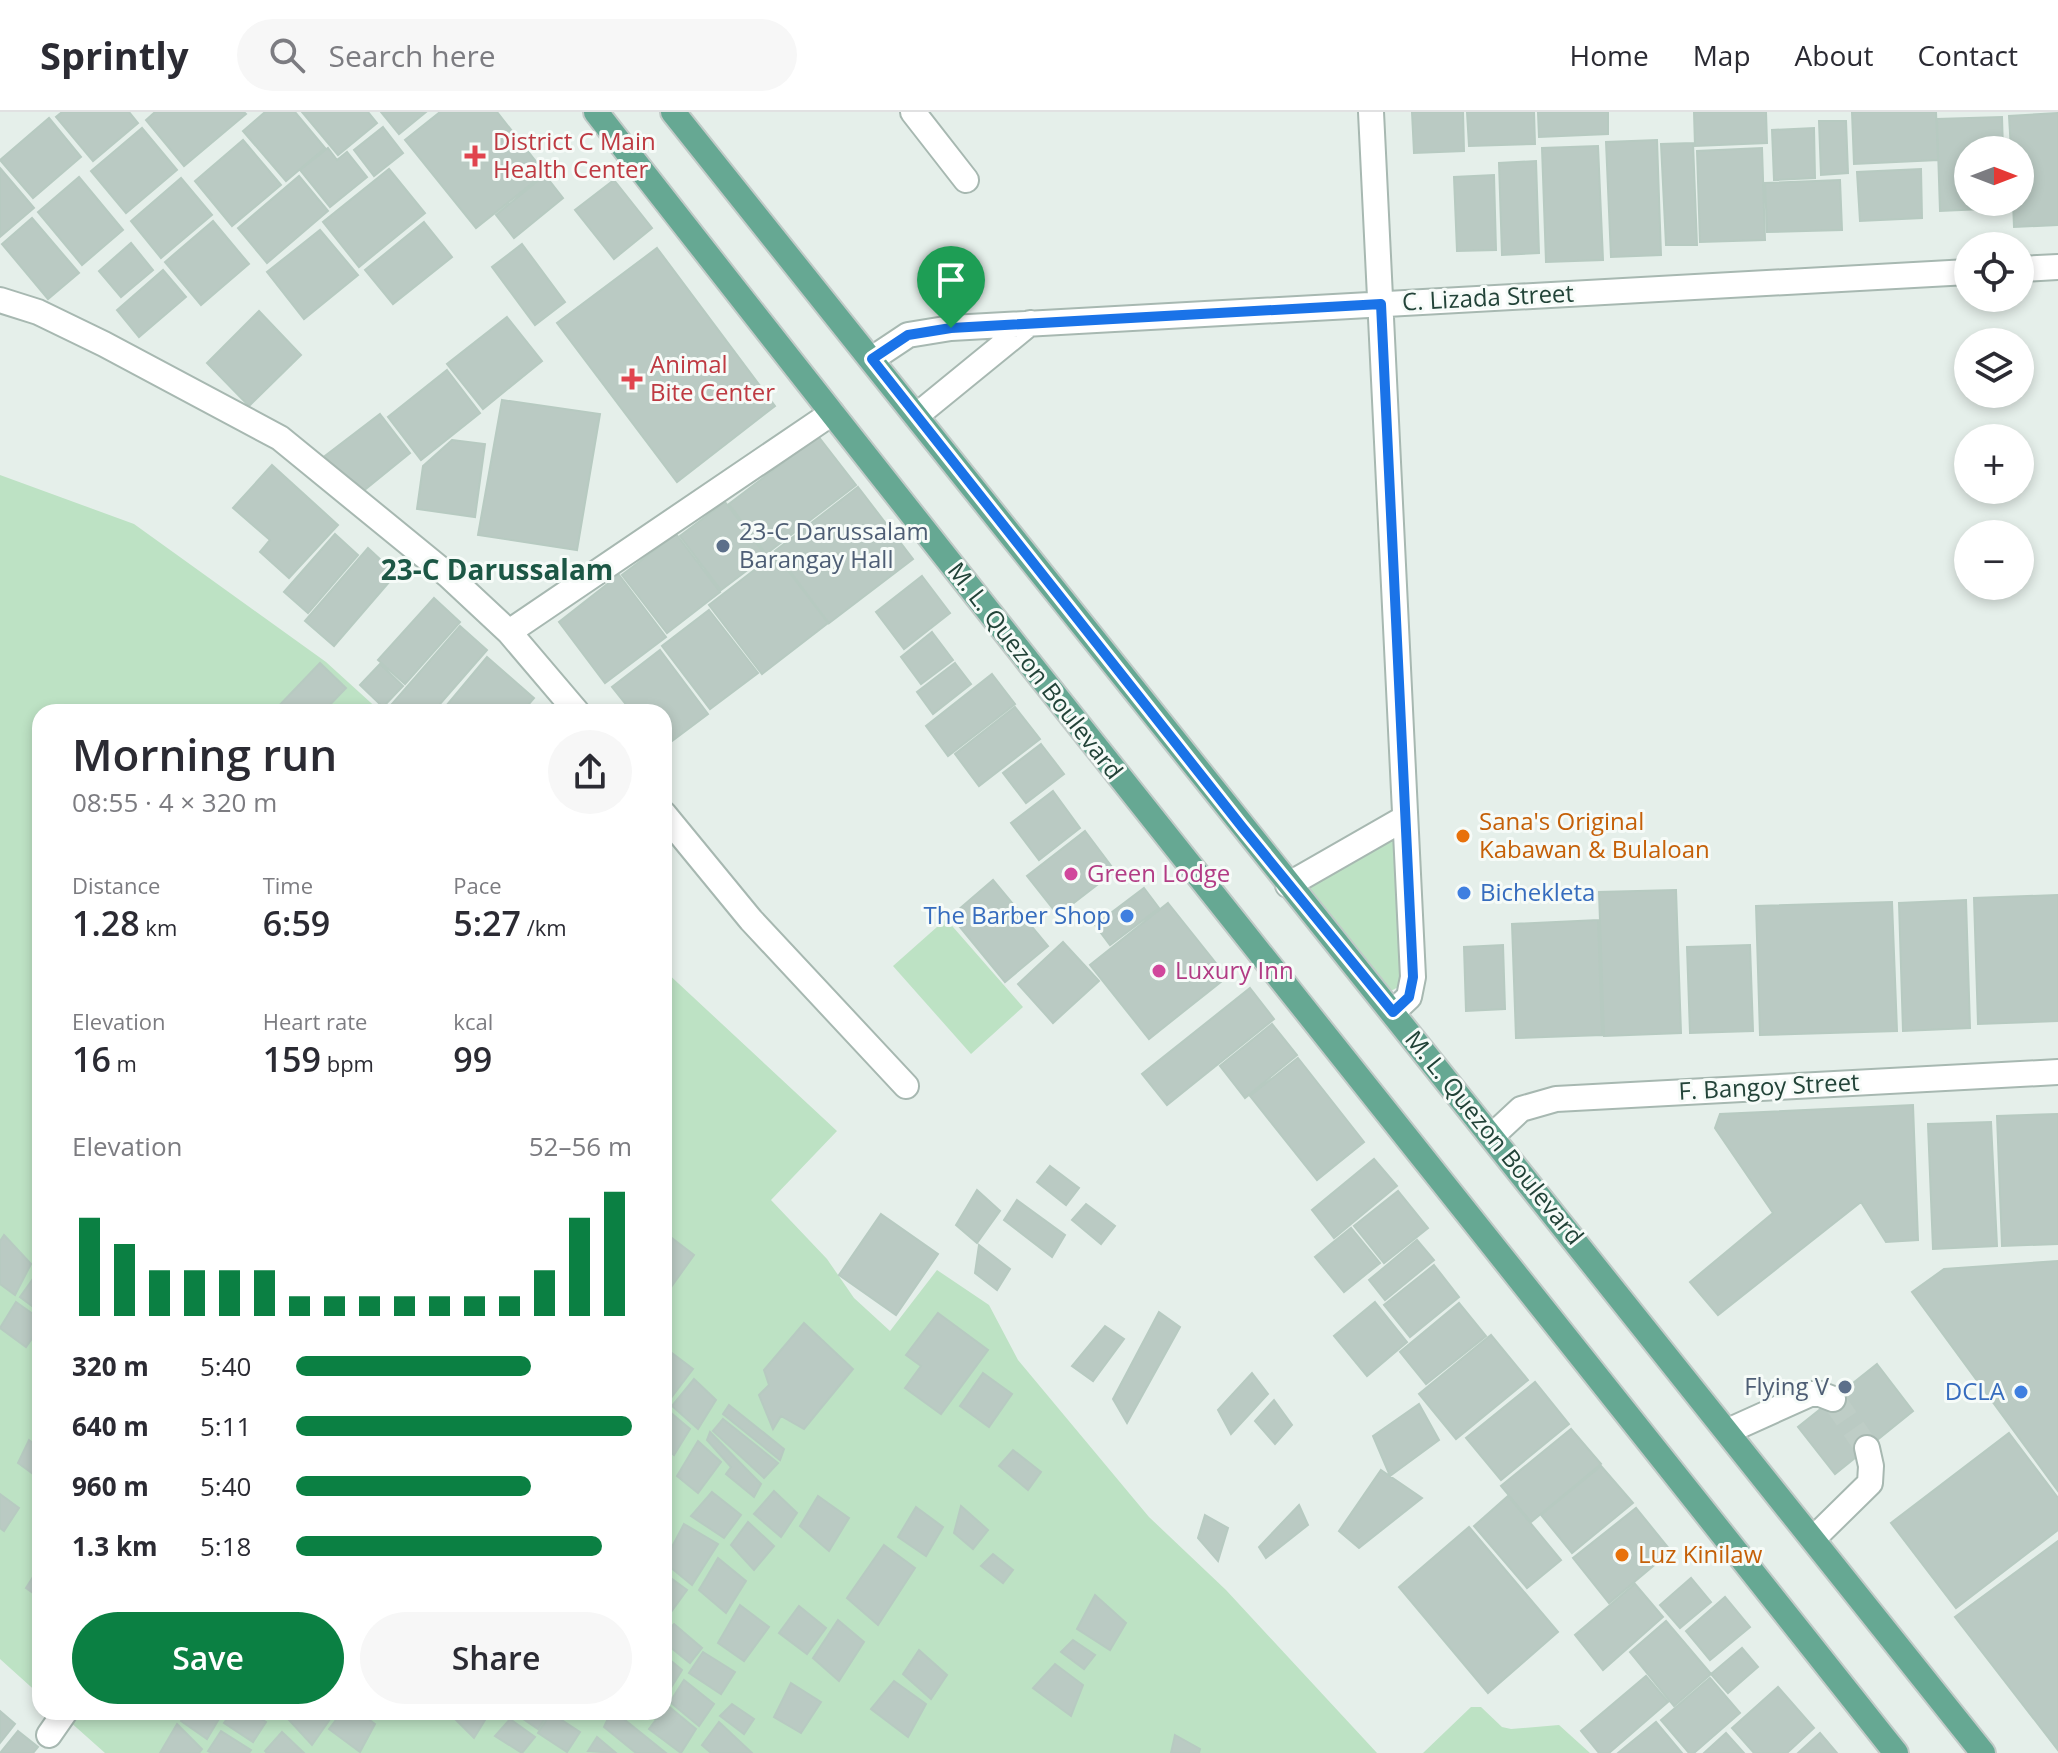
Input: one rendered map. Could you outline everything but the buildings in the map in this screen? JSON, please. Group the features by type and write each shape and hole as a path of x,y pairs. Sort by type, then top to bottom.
{"main road":[{"name":"M. L. Quezon Boulevard","path":"596,112 1182,857 1425,1158 1896,1753"},
{"name":"M. L. Quezon Boulevard","path":"673,112 1983,1753"}],"street":[{"path":"913,112 966,180"},
{"path":"1371,112 1413,977 1409,997 1393,1012"},
{"path":"2034,268 2058,267"},
{"name":"C. Lizada Street","path":"872,359 908,335 951,328 1954,273"},
{"path":"0,300 38,312 104,344 280,438 416,548 509,632 570,704"},
{"path":"916,416 1030,323"},
{"path":"509,632 832,413"},
{"path":"1288,885 1405,818"},
{"path":"672,824 751,920 906,1086"},
{"name":"F. Bangoy Street","path":"1492,1136 1521,1109 1556,1099 2058,1072"},
{"path":"1728,1431 1810,1394 1833,1399"},
{"path":"1813,1539 1870,1483 1871,1466 1867,1448"},
{"path":"49,1735 59,1720"}],"green space":[{"path":"0,475 134,524 326,662 372,704 32,704 32,1688 0,1659"},
{"path":"1398,836 1402,985 1389,992 1306,886"},
{"path":"946,919 1023,1007 971,1054 893,966"},
{"path":"672,977 837,1131 771,1200 827,1259 854,1298 890,1331 937,1270 989,1305 1018,1360 1149,1517 1226,1590 1377,1753 105,1753 68,1720 672,1720"},
{"path":"1471,1707 1481,1707 1502,1727 1511,1729 1559,1725 1590,1753 1423,1753"}],"tunnel":[{"path":"1833,1399 1867,1448"}],"place":[{"name":"District C Main Health Center","path":"475,156"},
{"name":"Animal Bite Center","path":"632,379"},
{"name":"23-C Darussalam Barangay Hall","path":"723,546"},
{"name":"Sana's Original Kabawan & Bulaloan","path":"1463,836"},
{"name":"Green Lodge","path":"1071,874"},
{"name":"Bichekleta","path":"1464,893"},
{"name":"The Barber Shop","path":"1127,916"},
{"name":"Luxury Inn","path":"1159,971"},
{"name":"Flying V","path":"1845,1387"},
{"name":"DCLA","path":"2021,1392"},
{"name":"Luz Kinilaw","path":"1622,1555"}],"district":[{"name":"23-C Darussalam","path":"497,570"}],"route":[{"path":"1381,304 1413,977 1409,997 1393,1012 1242,827 872,359 908,335 951,328 1381,304"}]}
